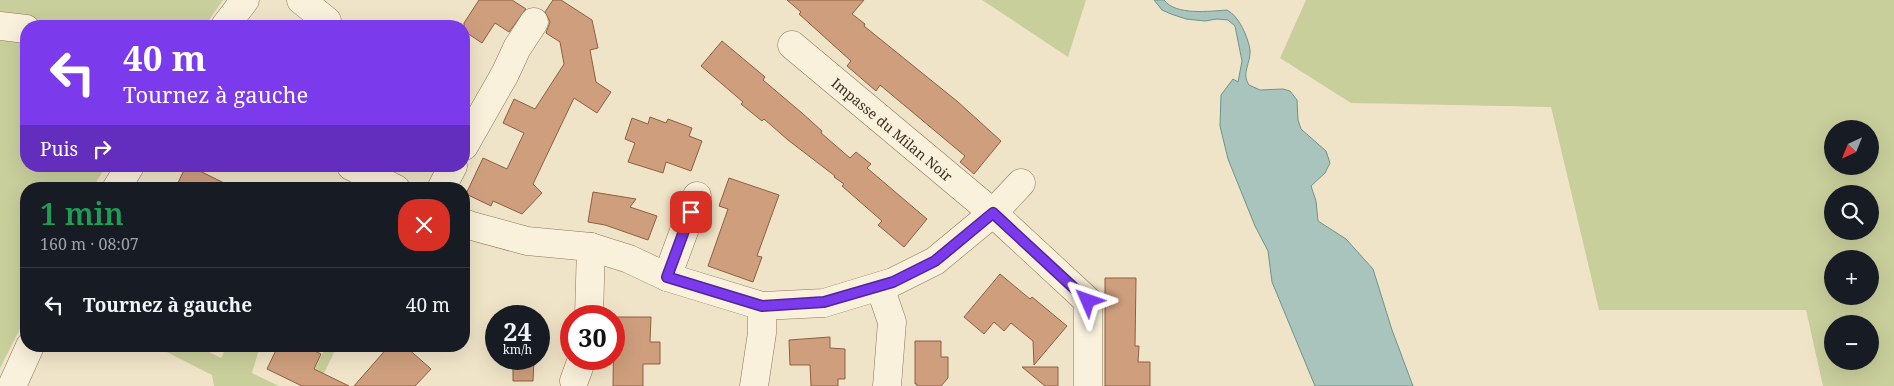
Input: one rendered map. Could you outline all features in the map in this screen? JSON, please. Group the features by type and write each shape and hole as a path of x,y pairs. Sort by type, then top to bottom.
{"street":[{"path":"230,20 245,0"},
{"path":"301,0 326,20"},
{"path":"470,135 505,74 517,48 534,22"},
{"path":"0,26 20,28"},
{"name":"Impasse du Milan Noir","path":"792,45 993,213 1088,301 1088,386"},
{"path":"363,172 382,182"},
{"path":"470,225 527,241 591,248 629,259 667,277 762,306 824,302 880,287 935,261 993,213 1022,183"},
{"path":"667,277 697,196"},
{"path":"589,305 591,248"},
{"path":"880,287 892,322 887,386"},
{"path":"754,386 762,333 762,306"},
{"path":"12,386 27,352"}],"green space":[{"path":"0,0 223,0 209,20 20,20 20,172 102,172 96,182 20,182 20,329 0,368"},
{"path":"982,0 1086,0 1068,57"},
{"path":"1306,0 1894,0 1894,386 1823,386 1806,310 1599,310 1551,107 1351,103 1280,58"},
{"path":"167,352 209,352 221,358 224,352 258,352 252,373 279,386 214,386 212,375"},
{"path":"323,352 334,352 318,386 307,386"}],"water":[{"path":"1154,0 1164,0 1169,5 1185,10 1227,10 1242,27 1249,45 1250,55 1246,76 1249,85 1260,90 1283,89 1290,91 1297,100 1298,120 1301,129 1326,151 1330,163 1325,173 1311,186 1316,201 1318,221 1346,239 1373,269 1392,330 1413,386 1315,386 1272,282 1268,251 1255,226 1228,159 1220,126 1221,95 1233,79 1238,82 1242,61 1235,26 1228,20 1205,21 1186,19 1162,10"}],"building":[{"path":"479,0 512,0 526,9 509,32 495,23 482,43 470,35 470,20 466,20"},
{"path":"553,0 561,0 592,20 598,48 590,50 596,82 611,92 597,113 574,98 533,184 542,193 522,214 493,201 491,206 470,196 470,186 483,158 507,169 524,133 503,123 514,99 535,109 564,64 560,42 546,33 550,22 545,12"},
{"path":"787,0 864,0 852,14 865,24 864,26 958,102 1001,141 974,174 960,162 965,156 880,85 876,91 847,66 851,61 799,14 801,12"},
{"path":"722,41 765,77 763,80 850,158 856,152 871,164 867,168 927,219 904,247 878,225 882,221 842,186 844,184 764,119 762,121 741,104 743,102 701,66"},
{"path":"650,117 666,123 668,119 692,128 689,136 702,141 691,171 666,162 663,173 628,162 635,143 625,139 632,118 648,124"},
{"path":"183,172 202,172 222,182 178,182"},
{"path":"729,178 779,195 757,256 762,257 753,282 708,266 728,209 719,206"},
{"path":"593,192 636,199 630,207 657,216 648,240 605,225 588,222"},
{"path":"1000,274 1067,326 1034,365 1033,341 1011,323 1004,331 994,322 984,334 964,317"},
{"path":"1105,278 1136,278 1135,346 1139,346 1138,362 1150,362 1150,386 1105,386"},
{"path":"625,317 651,317 650,342 660,342 660,364 643,364 643,386 613,386 613,370 625,370"},
{"path":"830,337 830,348 845,349 845,379 838,379 838,386 811,386 810,365 790,365 789,340"},
{"path":"915,341 941,341 941,357 948,357 948,378 941,386 917,386 915,384"},
{"path":"275,352 317,352 321,354 314,369 349,386 302,386 267,369"},
{"path":"384,352 412,352 431,369 415,386 354,386"},
{"path":"1022,367 1058,367 1058,386 1045,386"},
{"path":"513,370 534,370 533,381 513,381"}],"route":[{"path":"691,212 667,277 762,306 824,302 893,282 935,261 993,213 1088,301"}]}
